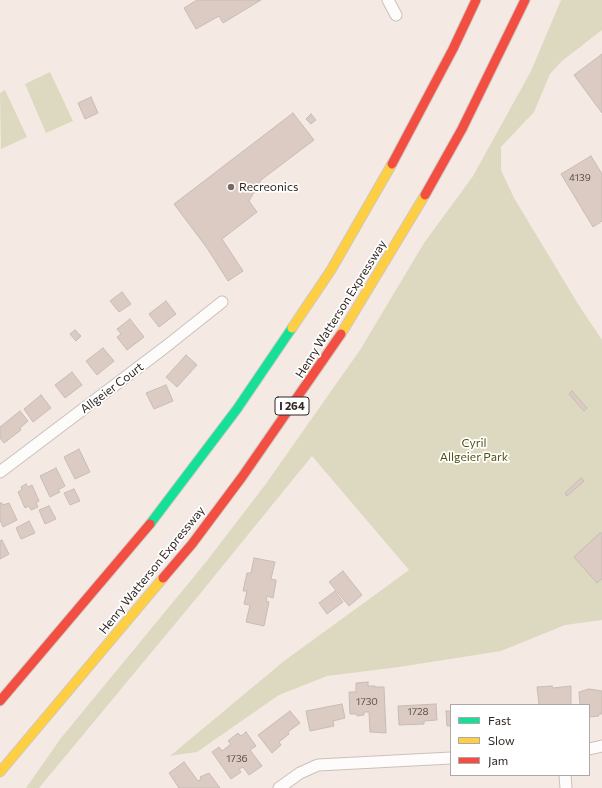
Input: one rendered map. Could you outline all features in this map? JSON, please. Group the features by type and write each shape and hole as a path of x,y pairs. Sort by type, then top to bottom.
{"highway":[{"path":"0,701 150,524 237,409 282,343 330,270 383,181 425,104 476,0"},
{"name":"Henry Watterson Expressway","path":"0,772 192,544 242,477 329,353 368,292 462,130 525,0"}],"street":[{"path":"388,0 396,15"},
{"name":"Allgeier Court","path":"0,472 164,348 222,302"},
{"path":"590,749 602,746"},
{"path":"279,788 300,773 318,765 450,758"},
{"path":"565,776 566,788"}],"green space":[{"name":"Cyril Allgeier Park","path":"561,0 602,0 602,30 562,61 550,74 534,112 501,147 501,170 514,198 578,304 602,340 602,620 565,625 501,651 399,667 327,676 279,695 197,752 170,756 284,661 409,570 312,456 39,788 26,788 61,738 206,562 265,485 360,350 424,243 473,176 531,71"},
{"path":"50,72 73,121 46,133 25,84"},
{"path":"5,90 27,137 1,149 0,93"}],"building":[{"path":"197,0 261,0 223,23 219,16 196,29 184,8"},
{"path":"602,54 602,113 574,75"},
{"path":"91,97 98,113 85,119 78,103"},
{"path":"293,113 314,140 261,180 249,201 257,212 222,239 243,271 228,281 207,248 174,204"},
{"path":"311,114 316,120 311,124 306,119"},
{"path":"591,156 602,174 602,221 593,227 561,174"},
{"path":"122,292 131,304 119,312 110,301"},
{"path":"166,301 176,314 159,327 149,314"},
{"path":"130,319 144,337 127,350 117,337 121,334 117,329"},
{"path":"75,330 81,336 76,341 70,334"},
{"path":"103,348 114,361 97,375 86,361"},
{"path":"186,355 197,365 177,387 166,377"},
{"path":"72,372 82,385 65,398 55,385"},
{"path":"166,385 173,401 154,409 146,393"},
{"path":"572,391 587,408 584,411 569,394"},
{"path":"41,395 51,408 33,422 24,409"},
{"path":"20,411 28,421 20,428 21,430 4,443 0,438 0,427"},
{"path":"79,449 90,472 75,479 64,457"},
{"path":"56,468 65,486 58,490 60,492 50,497 40,476"},
{"path":"581,478 584,481 567,496 565,493"},
{"path":"26,484 28,487 32,485 39,501 36,503 38,507 31,510 29,506 25,508 18,492 22,490 21,487"},
{"path":"74,489 80,501 70,505 64,493"},
{"path":"0,503 3,505 9,503 17,520 3,527 0,520"},
{"path":"49,506 56,519 45,524 39,510"},
{"path":"29,521 35,533 21,539 16,528"},
{"path":"600,533 602,533 602,579 597,583 574,557"},
{"path":"2,540 9,554 0,559 0,541"},
{"path":"254,558 275,562 271,579 276,580 276,582 273,598 267,596 266,601 269,602 264,626 246,622 250,605 244,604 247,591 243,591 247,573 251,573"},
{"path":"343,571 362,595 349,606 329,582"},
{"path":"335,591 343,602 327,614 319,603"},
{"path":"368,682 368,686 384,687 386,733 370,732 369,712 364,712 364,715 357,716 357,714 350,714 349,692 356,692 356,683"},
{"path":"552,686 553,688 571,686 571,704 539,704 537,687"},
{"path":"589,689 602,691 602,714 598,714 599,716 590,717 590,704 580,704 579,692"},
{"path":"342,704 345,718 333,721 334,726 310,731 306,711"},
{"path":"436,704 437,720 424,721 424,724 399,725 398,706"},
{"path":"290,711 300,723 288,732 289,734 279,742 281,745 272,753 258,735"},
{"path":"446,711 450,711 450,726 447,726"},
{"path":"246,732 256,746 250,750 262,766 249,775 243,767 239,769 241,772 231,779 212,752 219,747 222,751 231,744 228,741 238,733 241,736"},
{"path":"184,762 198,781 201,779 200,777 209,773 220,788 179,788 169,773"}],"traffic: fast":[{"path":"150,524 237,409 292,328"}],"traffic: slow":[{"path":"292,328 331,270 392,164"},
{"path":"341,334 425,195"},
{"path":"0,772 163,578"}],"traffic: jam":[{"path":"392,164 453,49 476,0"},
{"path":"425,195 462,129 525,0"},
{"path":"163,578 192,544 242,477 341,334"},
{"path":"0,701 150,524"}],"place":[{"name":"Recreonics","path":"231,187"}]}
